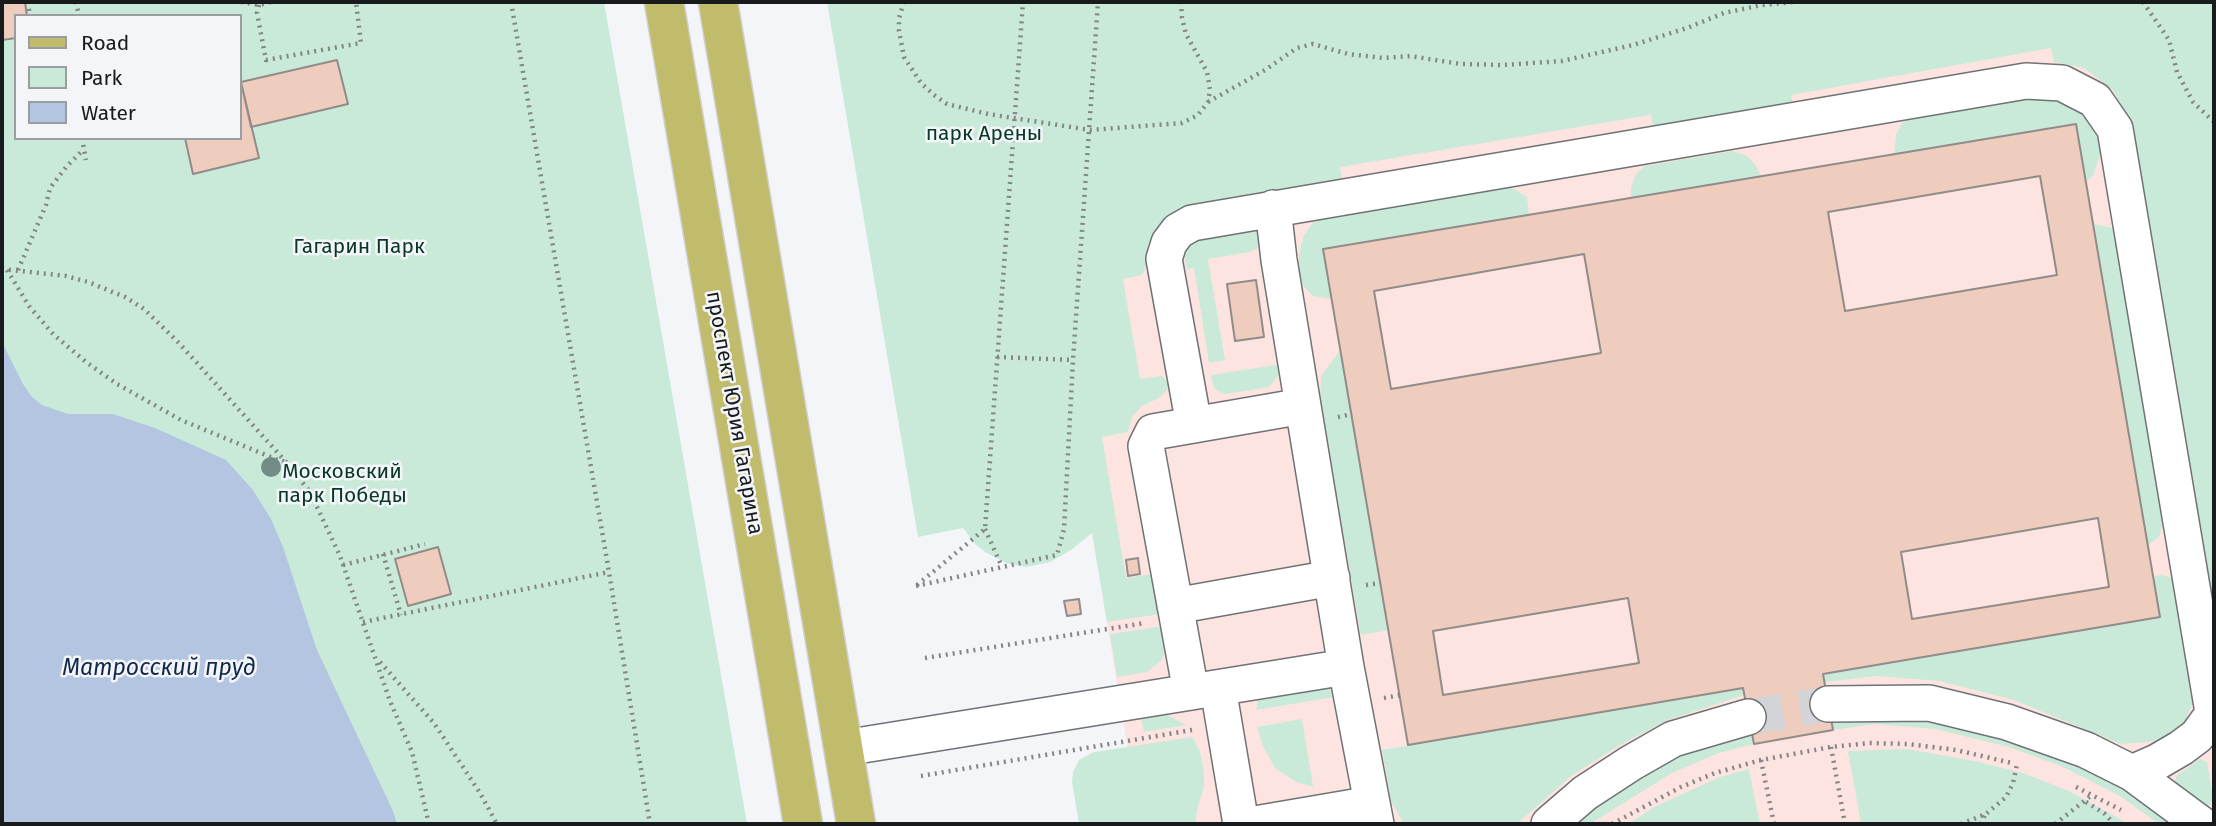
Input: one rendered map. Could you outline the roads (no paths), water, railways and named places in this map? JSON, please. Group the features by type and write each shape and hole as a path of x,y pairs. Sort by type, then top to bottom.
{"main road":[{"name":"проспект Юрия Гагарина","path":"664,2 803,824"},
{"path":"718,2 856,824"}],"lane":[{"path":"1194,425 1164,259 1178,231 1192,223 2026,81 2062,83 2095,100 2115,129 2214,716 2197,736 2181,748 2132,772"},
{"path":"1255,824 1374,814 1352,704 1273,208"},
{"path":"1241,824 1223,725 1204,690 1176,612 1146,446 1153,432 1303,406"},
{"path":"1176,612 1332,578"},
{"path":"844,748 1346,667"},
{"path":"1828,704 1929,703 2007,722 2086,750 2132,772 2201,824"},
{"path":"1549,824 1585,793 1673,739 1748,717"}],"water":[{"name":"Матросский пруд","path":"2,342 23,384 31,396 42,405 68,414 113,414 155,428 226,460 253,490 271,519 317,650 397,824 2,824"}],"tunnel":[{"path":"1748,717 1828,704"}],"park label":[{"name":"парк Арены","path":"984,134"},
{"name":"Гагарин Парк","path":"359,247"},
{"name":"Московский парк Победы","path":"342,484"}]}
